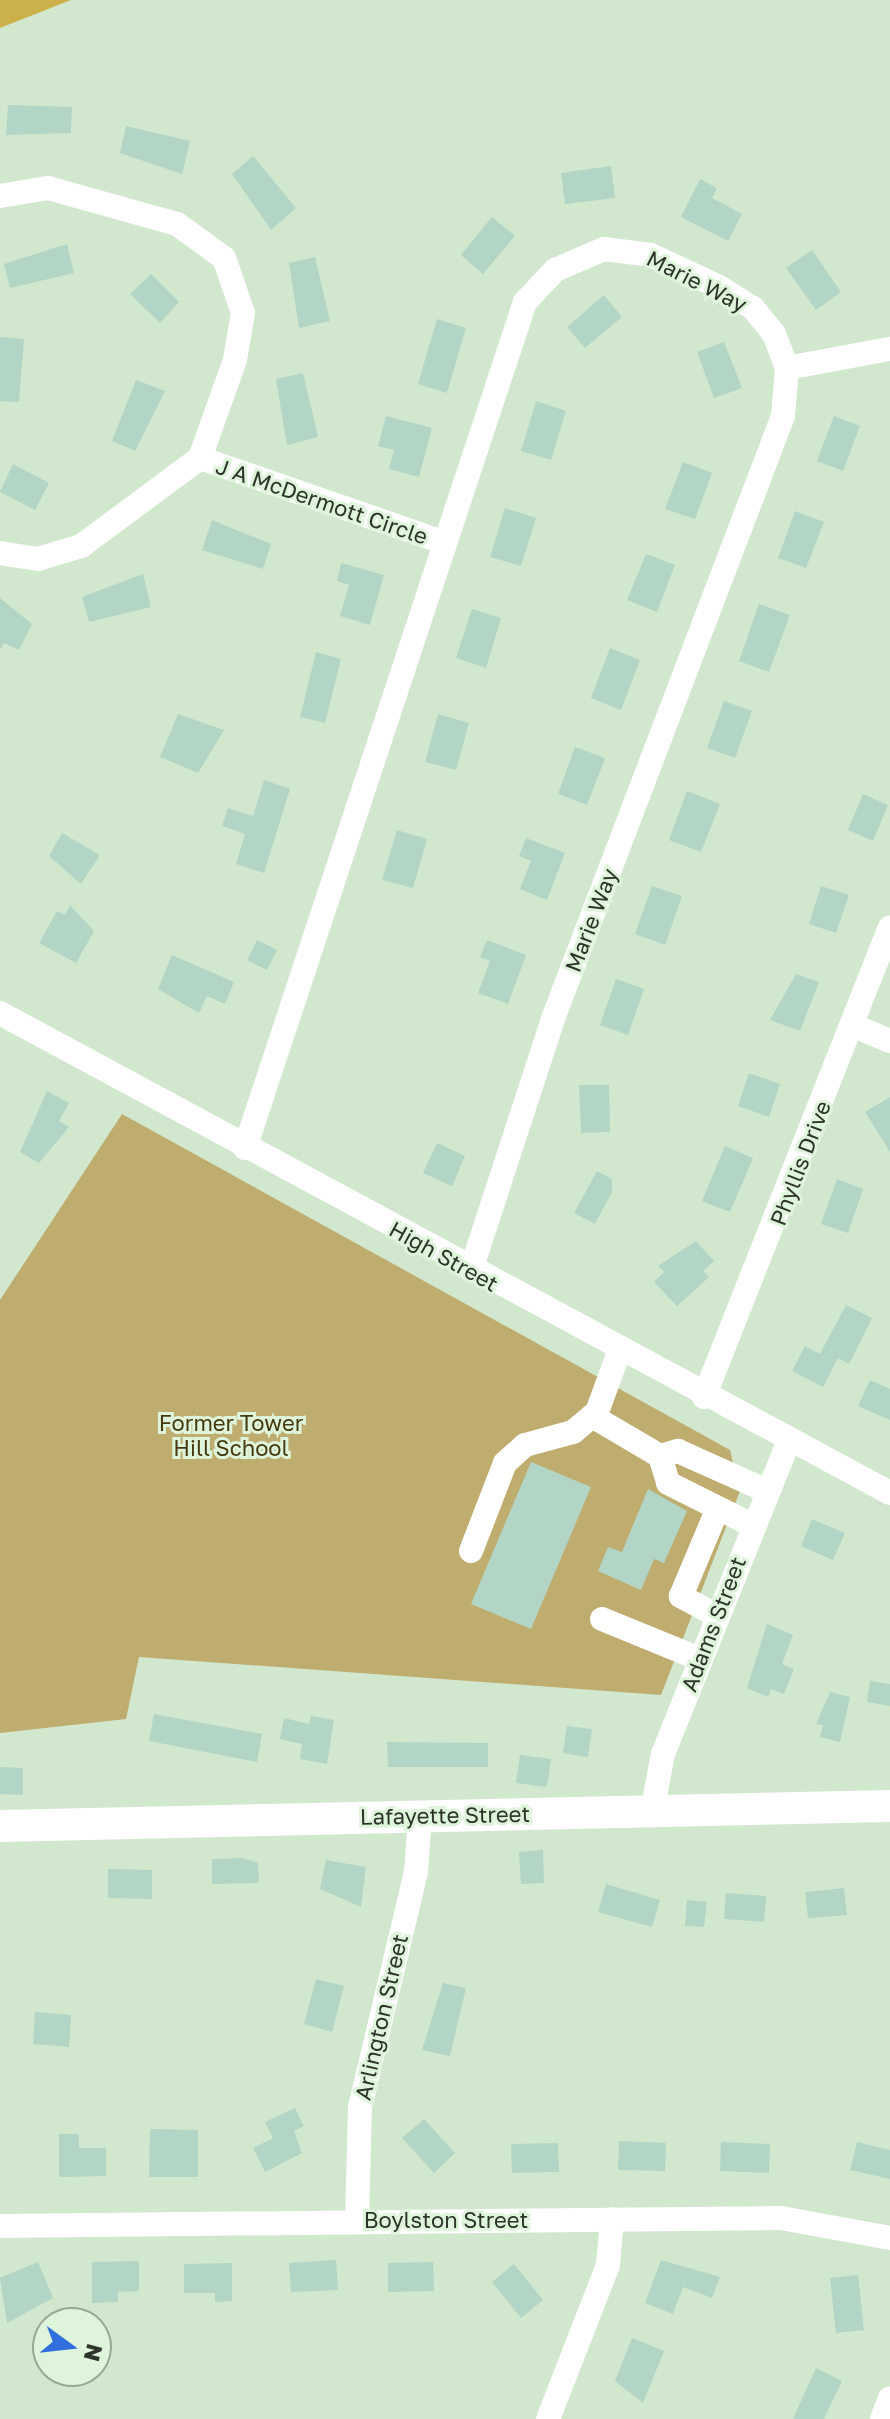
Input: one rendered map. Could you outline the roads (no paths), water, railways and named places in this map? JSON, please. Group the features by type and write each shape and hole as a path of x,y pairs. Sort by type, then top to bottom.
{"main road":[{"name":"Lafayette Street","path":"0,1826 890,1806"}],"street":[{"name":"J A McDermott Circle","path":"0,196 36,187 74,193 177,224 224,258 237,284 242,327 200,458 81,546 38,559 0,553"},
{"name":"Marie Way","path":"245,1148 519,315 544,279 579,255 629,248 719,287 762,316 787,368 778,430 554,1016 471,1270"},
{"path":"787,368 890,349"},
{"name":"J A McDermott Circle","path":"200,458 445,543"},
{"name":"Phyllis Drive","path":"704,1397 890,927"},
{"name":"High Street","path":"0,1013 619,1352 890,1493"},
{"path":"852,1025 890,1041"},
{"path":"471,1551 505,1463 525,1445 573,1432 592,1416 619,1352"},
{"path":"592,1416 660,1456 668,1483 752,1525"},
{"name":"Adams Street","path":"652,1812 655,1776 752,1525 789,1441"},
{"path":"660,1456 678,1451 767,1491"},
{"path":"716,1615 681,1596 718,1508"},
{"path":"602,1619 700,1659"},
{"name":"Arlington Street","path":"357,2221 360,2107 416,1872 420,1815"},
{"path":"548,2419 608,2265 612,2219"},
{"name":"Boylston Street","path":"0,2226 799,2219 890,2238"},
{"path":"882,2419 890,2398"}],"park label":[{"name":"Former Tower Hill School","path":"231,1434"}]}
